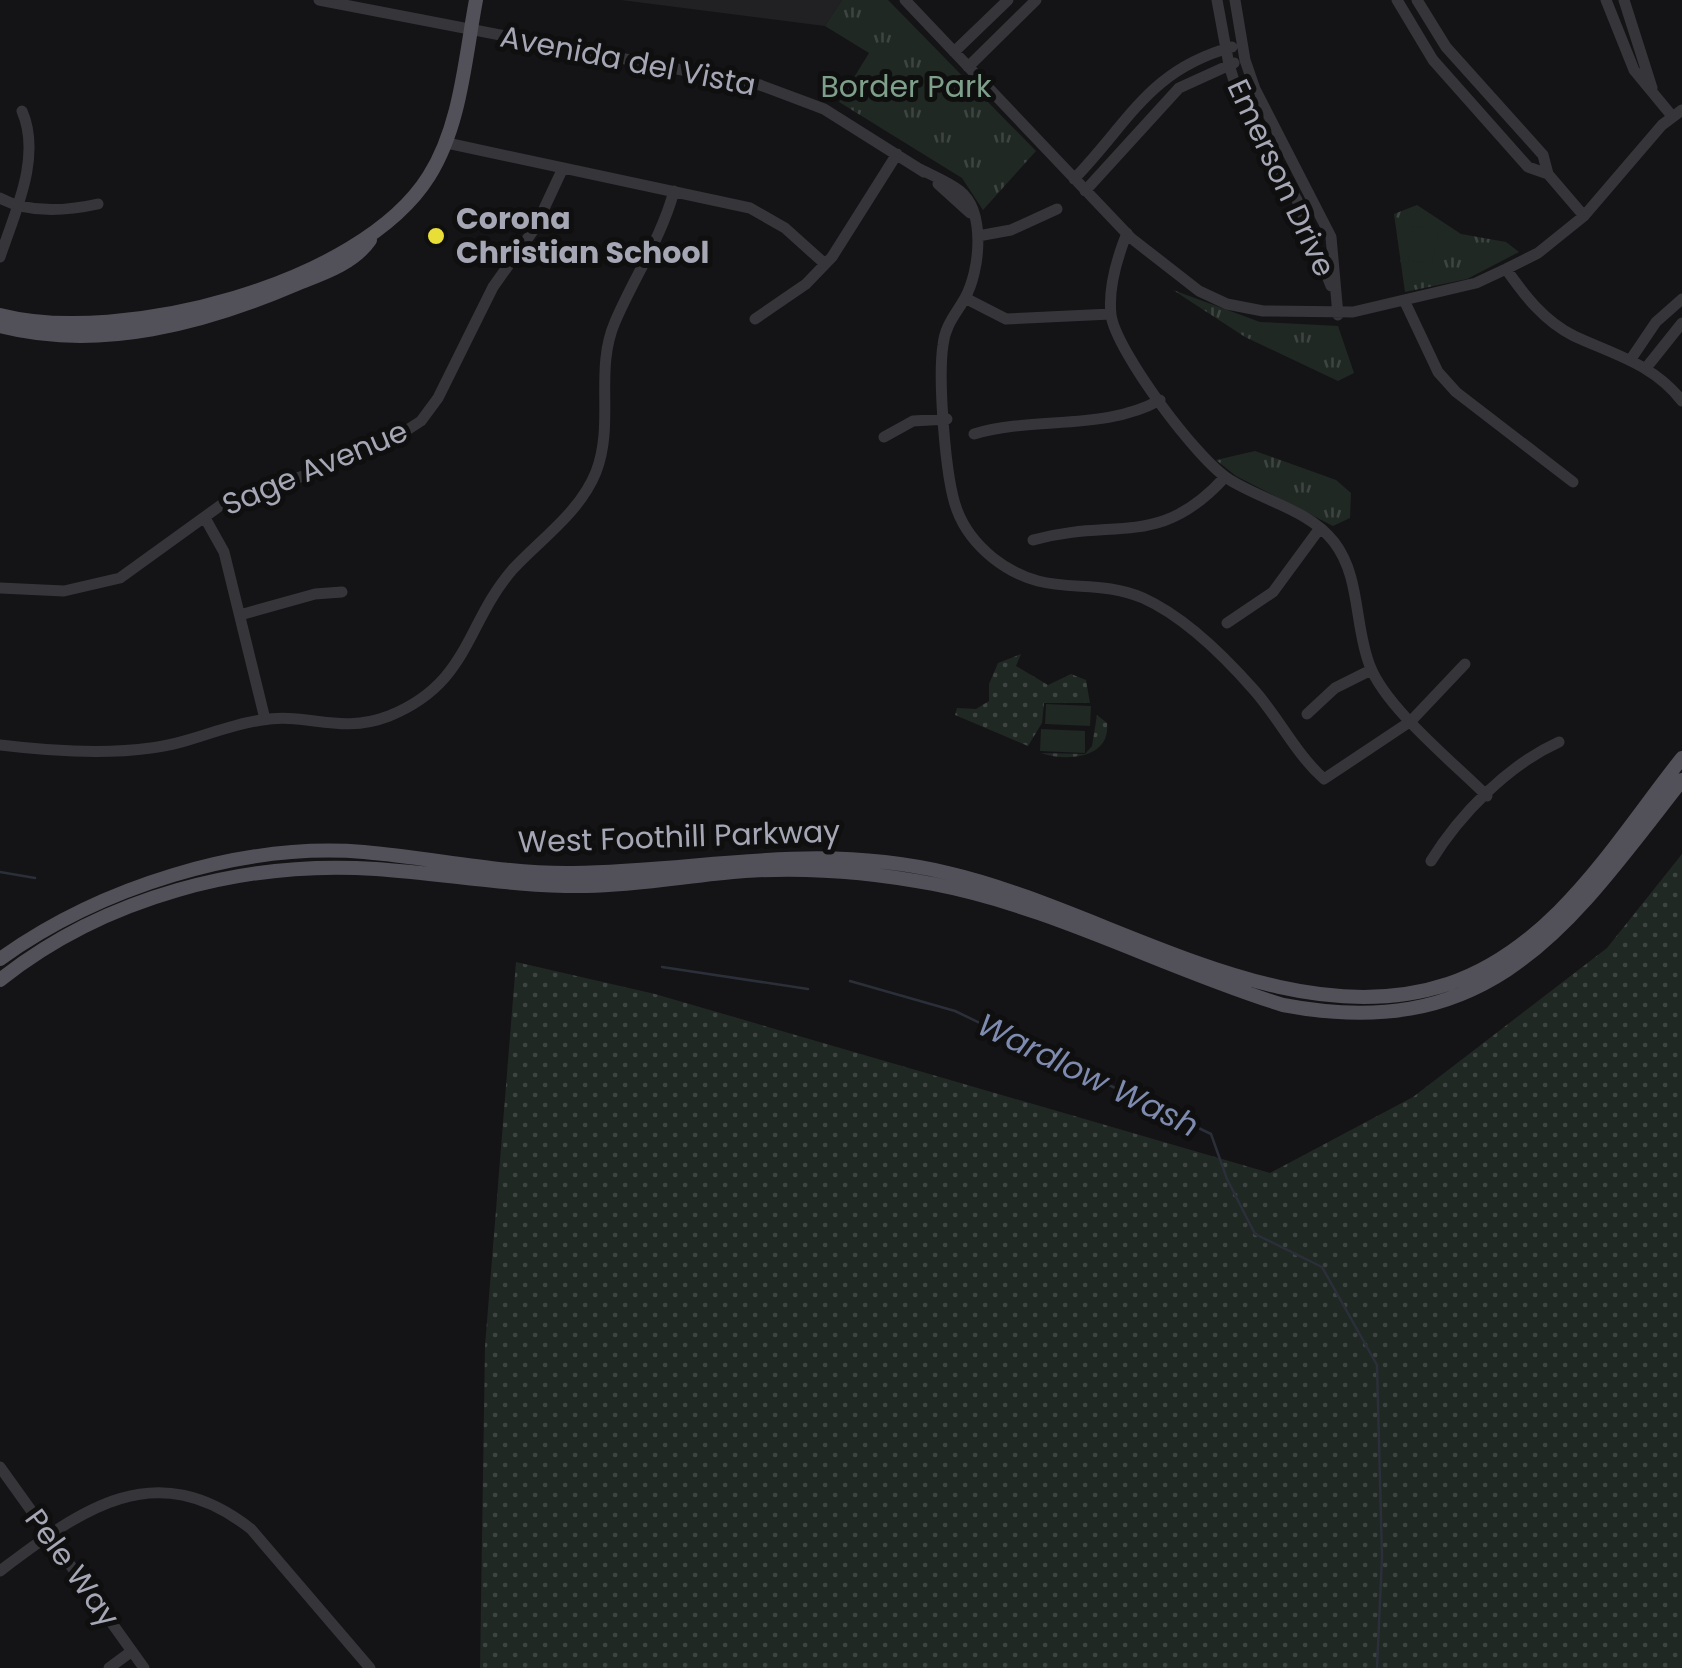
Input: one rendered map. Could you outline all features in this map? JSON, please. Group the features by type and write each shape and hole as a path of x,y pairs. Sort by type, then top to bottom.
{"main road":[{"path":"0,326 67,336 162,327 239,308 360,254 370,239 409,205 446,142 476,0"},
{"path":"0,315 67,326 160,316 236,297 370,239"},
{"name":"West Foothill Parkway","path":"0,959 59,924 130,891 206,868 282,856 334,850 471,867 568,873 774,856 912,865 1010,890 1268,985 1326,998 1382,998 1463,978 1520,947 1566,906 1682,758"},
{"name":"West Foothill Parkway","path":"0,980 68,936 142,902 226,878 332,867 500,884 580,886 770,870 875,874 1008,904 1283,1004 1368,1014 1456,996 1528,958 1572,919 1682,780"}],"street":[{"name":"Avenida del Vista","path":"319,0 351,3 470,30 760,85 824,110 960,191 969,201 978,236 976,276 949,320 943,344 946,418 952,494 962,520 986,553 1033,583 1126,593 1154,604 1200,638 1254,690 1306,764 1324,779 1411,721"},
{"path":"905,0 1085,192 1172,273 1227,304 1263,311 1338,314 1476,282 1538,253 1584,216 1677,113 1642,83 1606,0"},
{"path":"954,52 1008,0"},
{"path":"968,67 1036,0"},
{"name":"Emerson Drive","path":"1217,0 1228,65 1259,142 1296,200 1336,298"},
{"name":"Emerson Drive","path":"1235,0 1245,60 1269,120 1332,237 1338,314"},
{"path":"1397,0 1433,60 1528,167 1548,174"},
{"path":"1417,0 1446,47 1543,155 1548,174 1584,216"},
{"path":"1624,0 1652,88"},
{"path":"1074,180 1169,73 1241,45"},
{"path":"1433,60 1446,47"},
{"path":"1085,192 1178,88 1245,60"},
{"path":"0,257 29,164 32,132 22,111"},
{"path":"446,142 750,208 785,228 825,264"},
{"path":"755,320 806,284 825,264 897,154"},
{"name":"Sage Avenue","path":"0,588 64,591 102,584 143,564 228,500 322,470 387,443 421,422 438,398 493,287 535,228 562,168"},
{"path":"0,745 53,751 152,748 265,719 340,727 366,723 416,701 460,662 512,571 569,514 597,470 606,422 609,339 649,259 674,191"},
{"path":"0,198 16,207 70,210 98,204"},
{"path":"978,236 1011,230 1058,208"},
{"path":"1129,236 1116,273 1110,314 1122,342 1191,447 1225,477 1320,528 1337,546 1350,572 1371,670 1411,721 1487,796"},
{"path":"1506,269 1531,303 1551,321 1646,368 1682,401"},
{"path":"965,298 1006,319 1110,314"},
{"path":"1631,359 1656,322 1682,299"},
{"path":"1404,300 1438,372 1477,410 1572,482"},
{"path":"1646,368 1682,322"},
{"path":"974,434 1008,424 1124,417 1160,400"},
{"path":"884,437 913,421 946,418"},
{"path":"1033,540 1068,530 1144,529 1171,521 1202,504 1225,477"},
{"path":"205,518 224,552 265,719"},
{"path":"1227,623 1273,592 1320,528"},
{"path":"240,615 314,594 342,592"},
{"path":"1411,721 1465,664"},
{"path":"1307,714 1335,688 1371,670"},
{"path":"1431,861 1449,832 1529,756 1558,742"},
{"name":"Pele Way","path":"0,1467 144,1668"},
{"path":"0,1571 77,1514 122,1496 155,1492 210,1504 251,1529 370,1668"},
{"path":"109,1668 132,1651"}],"shaded area":[{"path":"621,0 842,0 825,26"}],"green space":[{"name":"Border Park","path":"842,0 888,0 1036,151 983,210 962,178 839,102 869,53 825,26"},
{"path":"1417,205 1461,234 1506,242 1519,252 1467,279 1405,292 1394,214"},
{"path":"1413,226 1438,230 1433,264 1408,260"},
{"path":"1173,290 1260,322 1338,326 1354,373 1338,381 1245,337"},
{"path":"1255,451 1336,480 1351,493 1350,518 1333,526 1236,476 1216,460"},
{"path":"1021,654 1016,666 1048,685 1071,674 1086,680 1090,703 1044,703 1042,723 1028,746 955,715 957,708 976,709 989,701 989,684 998,663"},
{"path":"1046,704 1091,706 1090,726 1045,724"},
{"path":"1097,715 1107,723 1106,735 1094,751 1085,755 1074,757 1041,753 1085,754 1092,746"},
{"path":"1041,729 1085,731 1085,753 1040,751"},
{"path":"1682,854 1682,1668 480,1668 485,1346 516,962 655,994 1270,1173 1413,1097 1607,948"}],"waterway":[{"name":"Wardlow Wash","path":"0,872 35,878"},
{"name":"Wardlow Wash","path":"662,967 808,989"},
{"name":"Wardlow Wash","path":"850,981 955,1011 1211,1134 1227,1179 1255,1234 1322,1267 1377,1365 1382,1557 1377,1668"}],"place":[{"name":"Corona Christian School","path":"436,236"}]}
